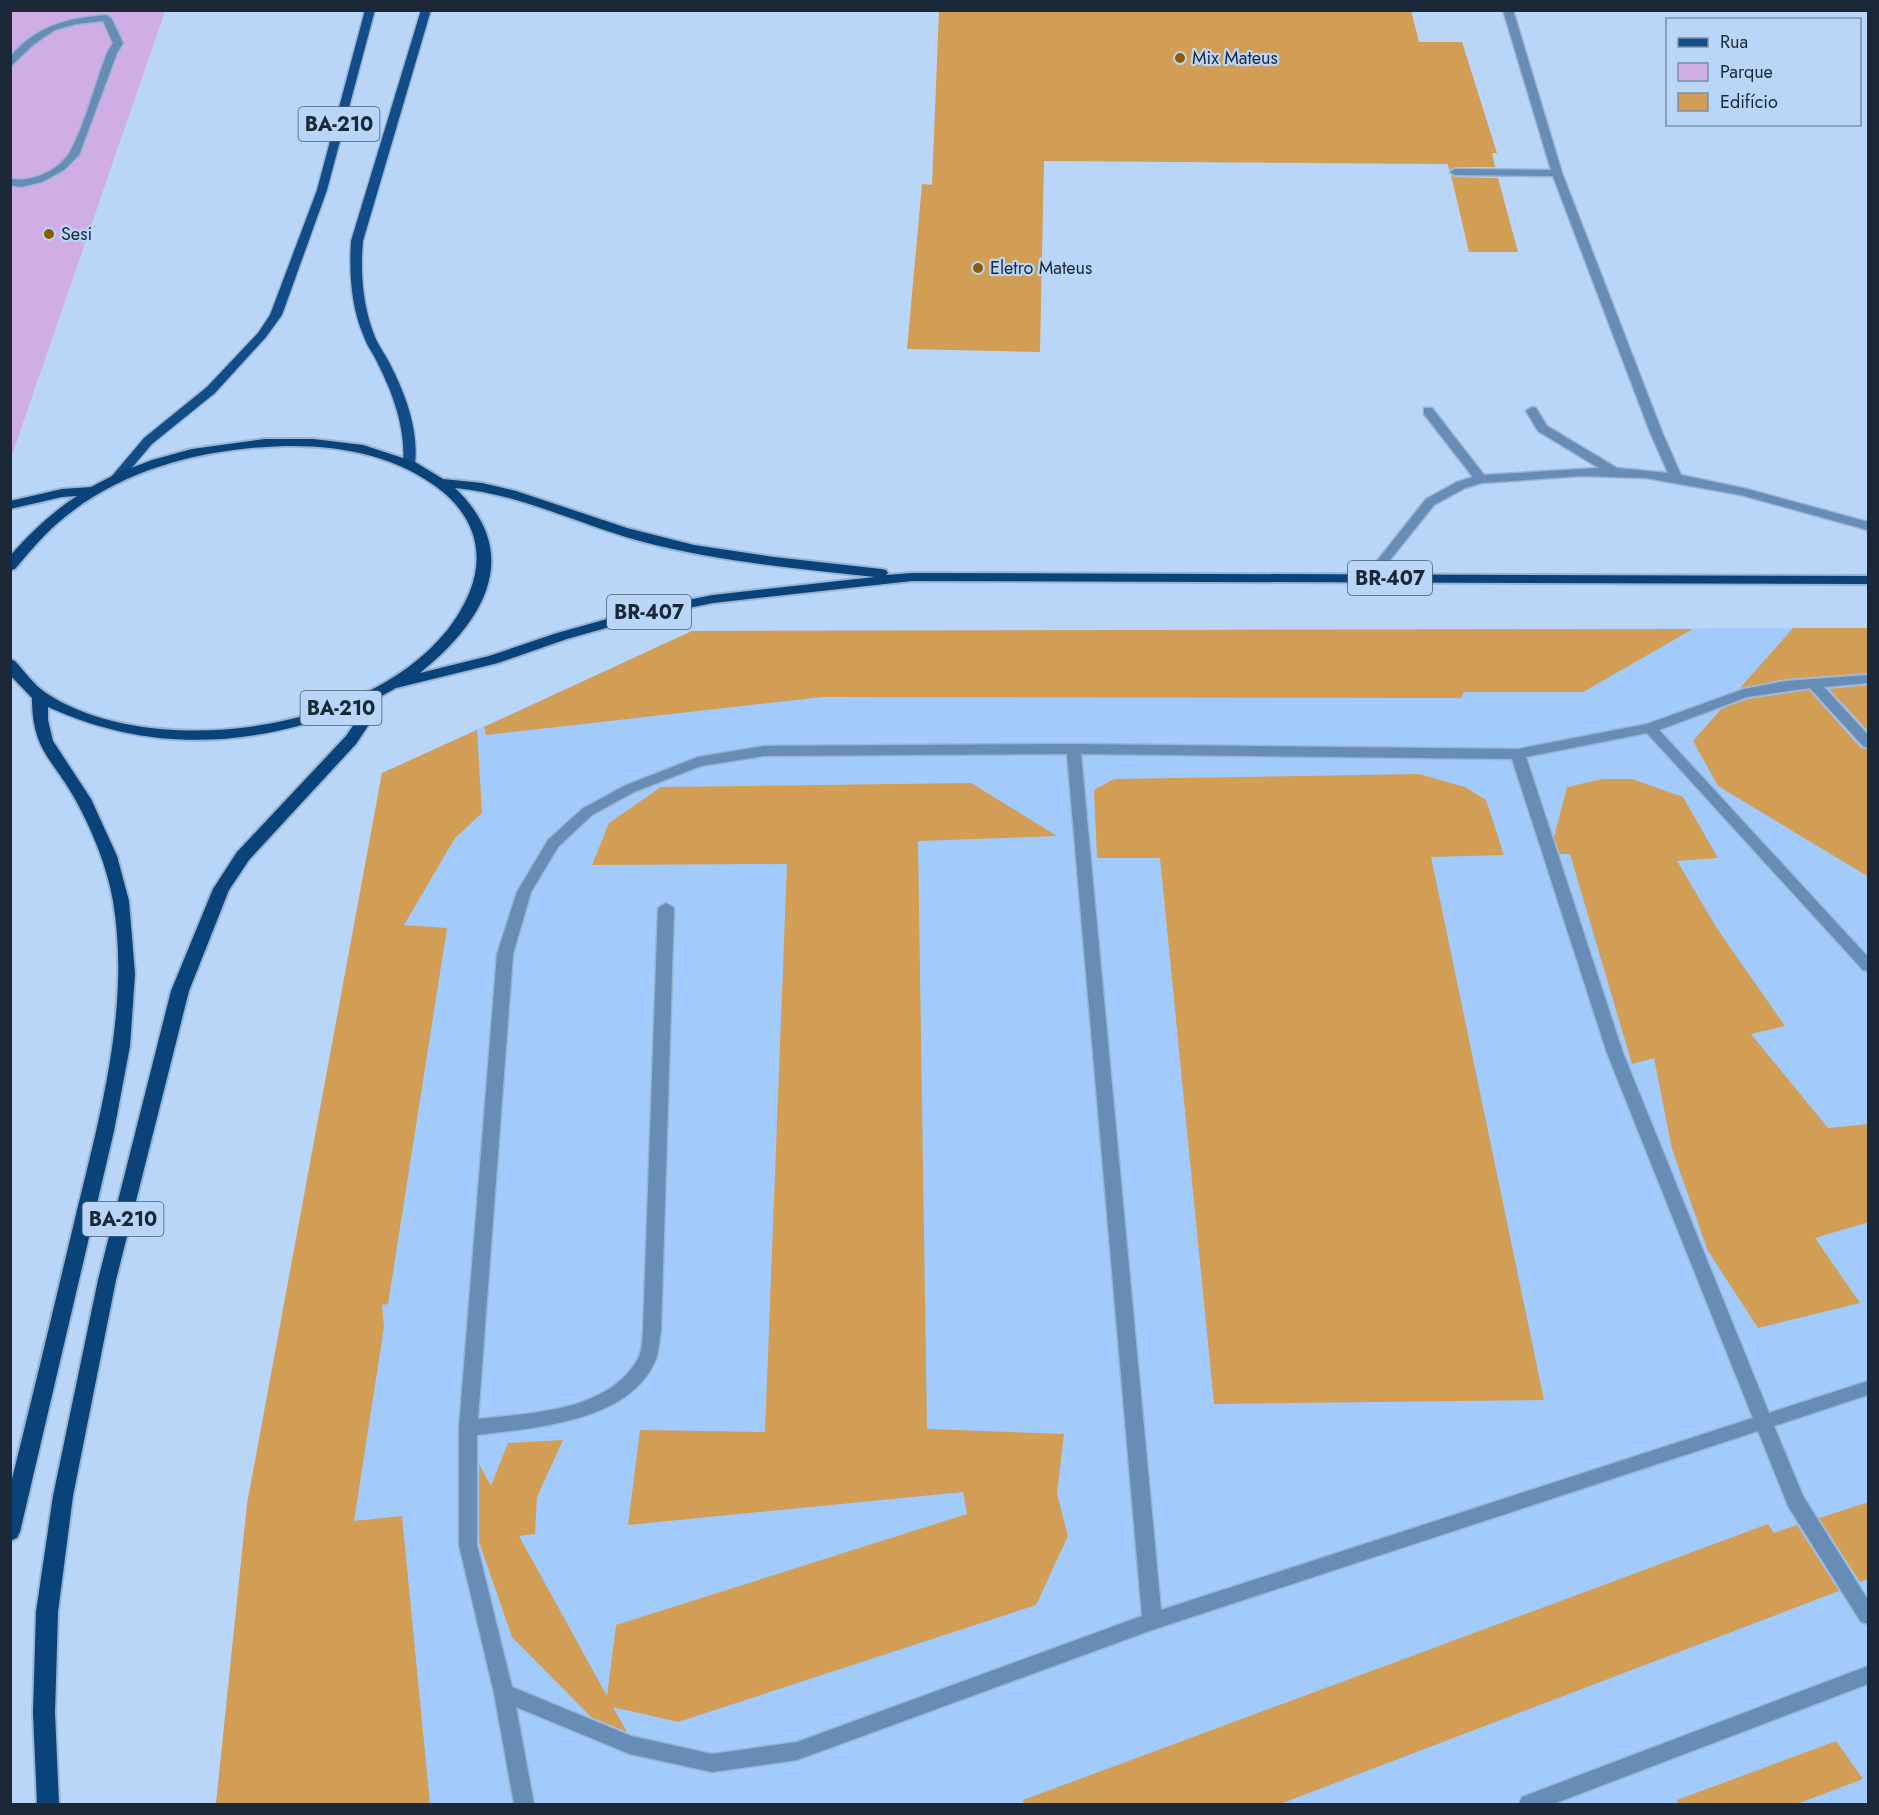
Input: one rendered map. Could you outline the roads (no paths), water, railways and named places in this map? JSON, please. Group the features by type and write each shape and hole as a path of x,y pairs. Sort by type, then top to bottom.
{"highway":[{"name":"BA-210","path":"10,566 29,540 50,520 92,491 151,465 189,454 268,442 343,446 378,453 409,464 442,483 468,506 482,534 486,564 480,595 461,627 432,657 371,696 317,717 259,730 199,736 142,732 90,720 40,696 16,681 10,664"},
{"name":"BR-407","path":"442,483 485,488 523,497 552,509 668,544 767,560 912,577"},
{"path":"10,506 62,493 92,491"},
{"name":"BR-407","path":"393,684 493,660 562,636 643,614 713,599 912,577 1869,580"},
{"name":"BA-210","path":"10,1532 105,1131 121,1046 127,974 121,901 109,856 83,799 45,741 39,720 40,696"},
{"name":"BA-210","path":"48,1804 44,1713 47,1612 63,1496 107,1280 180,992 221,889 243,856 362,726 370,709 371,696"}],"main road":[{"name":"BA-210","path":"115,480 148,441 178,419 219,382 262,335 276,315 322,190 370,10"},
{"name":"BA-210","path":"409,464 411,455 409,441 397,392 368,333 357,281 355,258 357,240 426,10"}],"lane":[{"path":"1508,10 1557,173 1656,432 1677,478"},
{"path":"10,64 24,45 40,32 76,19 109,14 118,43 112,53 75,153 60,168 38,180 21,184 10,182"},
{"path":"1455,172 1557,173"},
{"path":"1428,411 1481,479"},
{"path":"1532,411 1542,428 1614,472"},
{"path":"1378,578 1379,566 1430,502 1461,484 1481,479 1614,472 1677,478 1750,493 1869,526"},
{"path":"524,1804 504,1693 468,1545 468,1428 505,954 524,892 553,844 587,812 629,789 698,762 764,751 1074,749 1518,754 1650,728 1744,693 1786,685 1869,679"},
{"path":"1813,683 1869,742"},
{"path":"1650,728 1869,966"},
{"path":"1074,749 1152,1621"},
{"path":"1518,754 1615,1053 1766,1423 1795,1500 1869,1616"},
{"path":"468,1428 560,1416 601,1401 626,1387 646,1362 652,1332 666,908"},
{"path":"504,1693 630,1745 712,1763 797,1751 1152,1621 1869,1388"},
{"path":"1529,1804 1869,1676"}],"place":[{"name":"Mix Mateus","path":"1180,58"},
{"name":"Sesi","path":"49,234"},
{"name":"Eletro Mateus","path":"978,268"}]}
